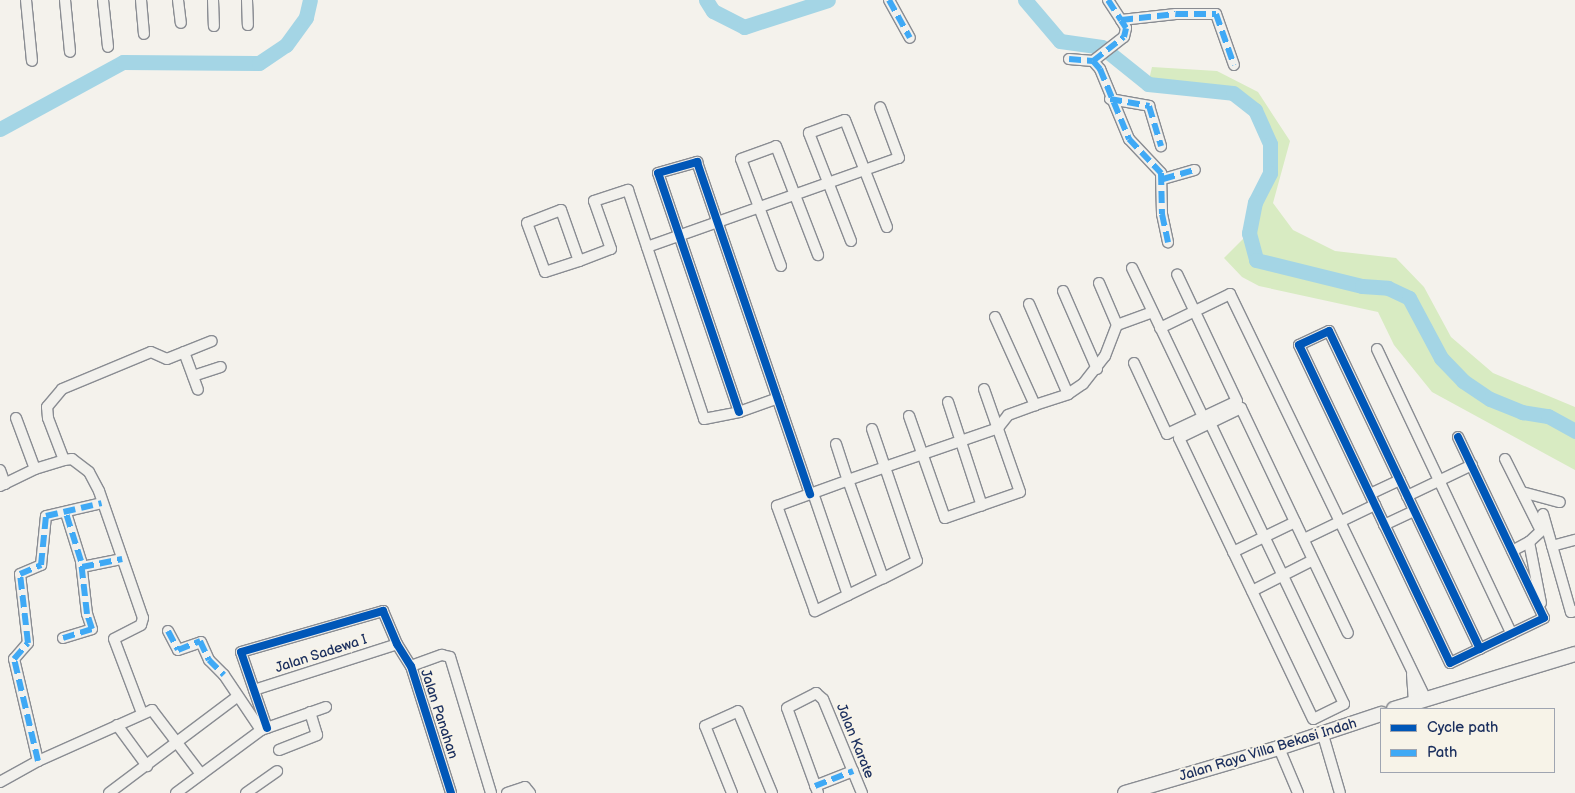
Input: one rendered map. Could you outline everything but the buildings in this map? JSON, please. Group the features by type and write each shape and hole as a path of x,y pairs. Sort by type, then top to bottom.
{"main road":[{"path":"1397,708 1575,654"},
{"name":"Jalan Raya Villa Bekasi Indah","path":"1125,793 1279,748 1380,714"}],"street":[{"path":"26,0 32,60"},
{"path":"65,0 70,52"},
{"path":"103,0 108,46"},
{"path":"141,0 144,34"},
{"path":"178,0 181,24"},
{"path":"213,0 214,26"},
{"path":"247,0 248,25"},
{"path":"889,0 910,38"},
{"path":"1069,59 1097,59 1114,47 1126,33 1121,20 1108,0"},
{"path":"1121,20 1214,13 1234,65"},
{"path":"1097,59 1107,81 1110,99 1132,143 1156,166 1163,179 1162,214 1168,242"},
{"path":"1110,99 1149,106 1161,146"},
{"path":"647,247 718,224 899,158 880,107"},
{"path":"851,241 809,133 845,120 887,228"},
{"path":"781,266 741,159 776,146 818,255"},
{"path":"739,412 658,173 697,162 811,494 848,595"},
{"path":"1163,179 1195,170"},
{"path":"579,260 561,210 527,223 545,272 612,249 594,201 628,190 704,419 739,412 778,398"},
{"path":"1132,268 1160,328 1206,420 1283,576 1344,704 1312,718 1179,438 1206,420 1237,401 1177,274"},
{"path":"1099,283 1117,325"},
{"path":"1063,291 1097,369"},
{"path":"1160,328 1230,294 1412,674 1420,700"},
{"path":"1029,304 1068,394"},
{"path":"872,429 884,467 917,560 815,611 777,506 884,467 998,428 1008,415 1068,394 1097,369 1117,325 1153,312"},
{"path":"995,317 1035,405"},
{"path":"1480,649 1329,330 1299,345 1450,663 1480,649 1512,634 1544,618"},
{"path":"64,460 48,418 47,407 62,390 152,352 164,359 212,340"},
{"path":"1377,349 1512,634"},
{"path":"184,352 198,390"},
{"path":"1134,363 1168,434 1241,408 1348,632"},
{"path":"193,376 221,367"},
{"path":"909,416 945,518 982,506 1020,492 984,389"},
{"path":"948,402 982,506"},
{"path":"16,418 35,469"},
{"path":"1458,437 1544,618"},
{"path":"836,444 883,578"},
{"path":"0,470 2,485 35,469 64,460 72,459 89,472 102,503 143,621 114,641 142,713"},
{"path":"1505,459 1522,492 1538,513 1552,546 1571,612 1575,611"},
{"path":"1407,496 1472,465"},
{"path":"1370,494 1400,480"},
{"path":"1522,492 1560,502 1538,513"},
{"path":"38,761 14,659 28,643 20,574 41,565 45,518 102,503"},
{"path":"1305,542 1376,508"},
{"path":"1384,525 1414,511"},
{"path":"63,638 92,628 87,614 82,567 66,513"},
{"path":"1512,551 1529,542 1541,531 1538,513"},
{"path":"1233,552 1295,522"},
{"path":"1552,546 1575,540"},
{"path":"1529,542 1544,618"},
{"path":"82,567 122,559"},
{"path":"1252,591 1314,560"},
{"name":"Jalan Panahan","path":"254,690 240,652 382,610 385,612 397,644 411,666 451,793"},
{"path":"168,631 178,650 201,642 209,660 264,729"},
{"name":"Jalan Sadewa I","path":"254,690 397,644"},
{"path":"411,666 442,655 450,657 491,793"},
{"path":"254,690 264,729"},
{"name":"Jalan Karate","path":"816,790 787,708 813,694 823,699 862,793"},
{"path":"109,793 238,696"},
{"path":"179,792 264,729 326,706"},
{"path":"732,793 704,726 739,711 772,793"},
{"path":"0,782 38,761 117,724 142,713 156,712 201,774"},
{"path":"279,750 317,735 310,712"},
{"path":"117,724 147,766"},
{"path":"1323,734 1340,793"},
{"path":"1279,748 1298,793"},
{"path":"246,793 277,771"},
{"path":"816,790 853,771"},
{"path":"507,793 525,787 530,793"}],"green space":[{"path":"1152,67 1217,71 1258,92 1290,141 1273,203 1293,230 1335,251 1396,258 1424,287 1451,337 1493,373 1575,407 1575,470 1432,392 1394,345 1378,312 1259,286 1242,277 1224,258 1249,233 1255,202 1270,173 1270,144 1255,110 1233,93 1148,84"}],"waterway":[{"path":"0,129 123,62 259,63 286,45 306,17 310,0"},
{"path":"706,0 713,11 744,27 828,0"},
{"path":"1025,0 1060,41 1102,47 1148,84 1233,93 1255,110 1270,144 1270,173 1255,202 1249,233 1256,260 1362,286 1388,288 1409,298 1441,358 1463,381 1490,399 1522,412 1548,416 1575,431"}],"marked path":[{"path":"889,0 910,38"},
{"path":"1108,0 1121,20 1176,14 1216,14 1234,65"},
{"path":"1093,61 1124,37 1126,28 1121,20"},
{"path":"1069,59 1093,61 1100,69 1129,139 1161,173 1162,214 1168,242"},
{"path":"1110,99 1149,106 1161,146"},
{"path":"1163,179 1195,170"},
{"path":"38,761 14,659 28,643 20,574 41,565 46,516 102,503"},
{"path":"63,638 92,629 87,614 81,561 66,513"},
{"path":"82,567 122,559"},
{"path":"168,631 178,650 200,641 209,660 224,675"},
{"path":"815,786 853,771"}],"cycle path":[{"path":"739,412 658,173 697,162 810,494"},
{"path":"1458,437 1544,618 1450,663 1299,345 1329,331 1480,649"},
{"path":"267,728 241,652 383,611 397,644 411,666 451,793"}]}
